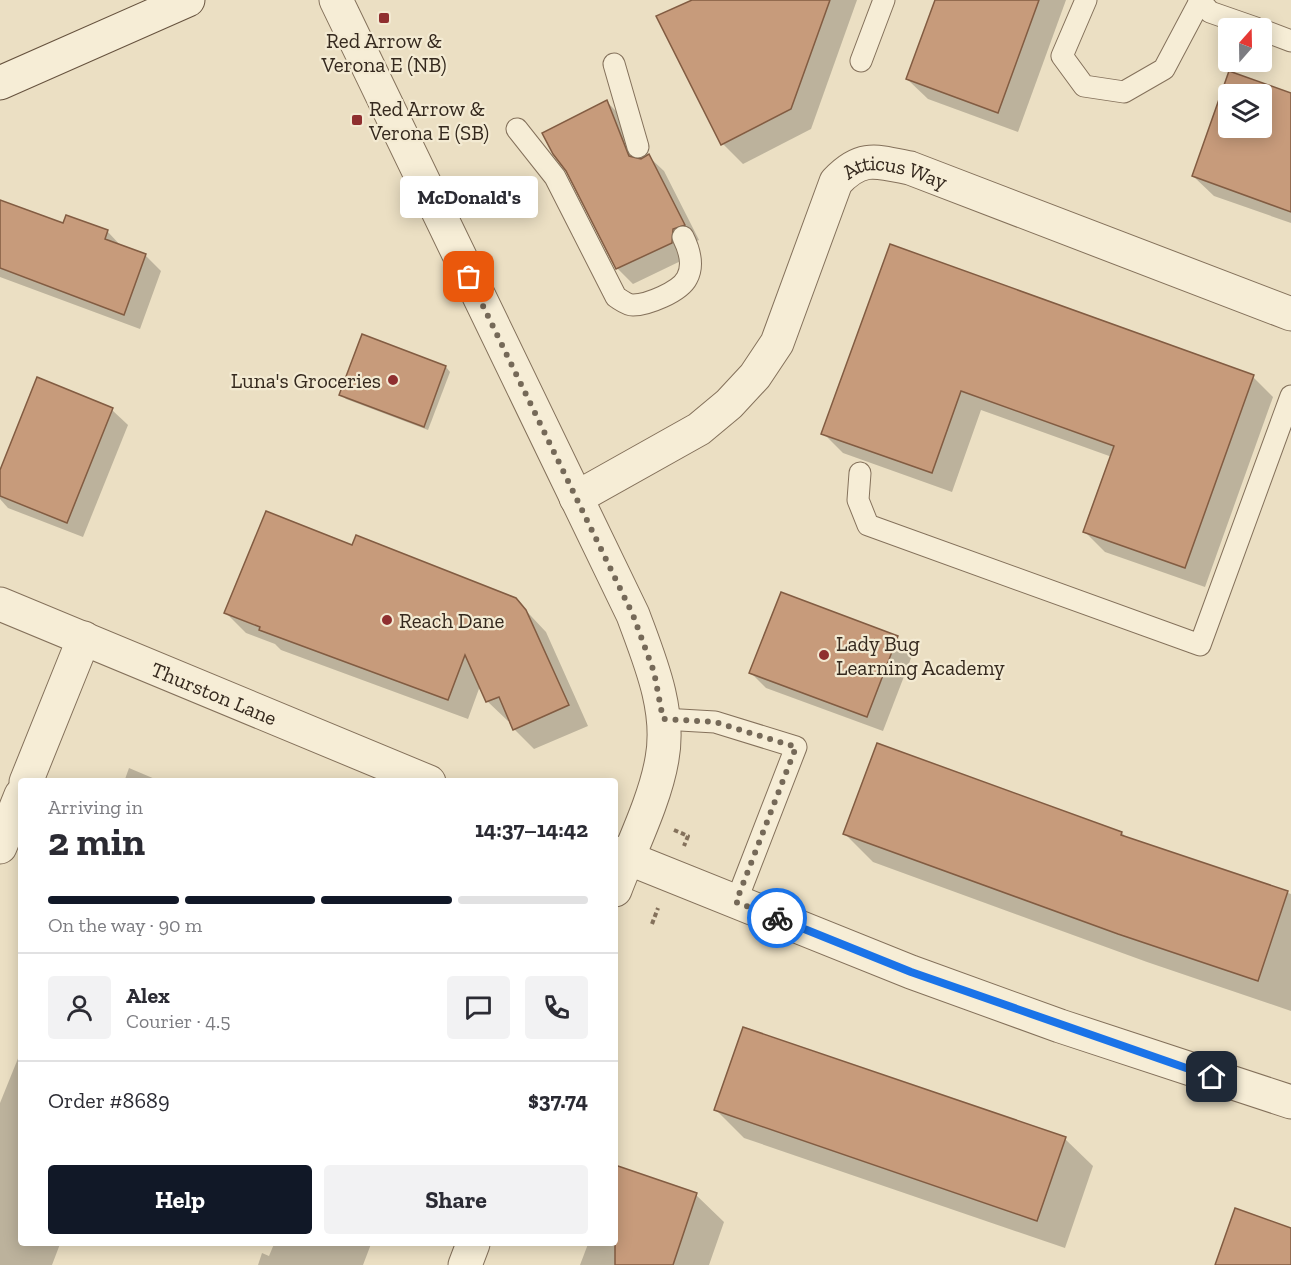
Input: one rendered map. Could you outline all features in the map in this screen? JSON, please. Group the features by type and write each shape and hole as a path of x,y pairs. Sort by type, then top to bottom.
{"street":[{"path":"0,83 188,0"},
{"path":"336,0 633,615 654,672 663,719 662,759 621,856 618,873"},
{"name":"Atticus Way","path":"576,498 699,429 729,404 755,376 777,344 836,182 851,166 877,161 910,168 1291,314"},
{"name":"Thurston Lane","path":"0,604 419,778"},
{"path":"28,778 84,638"},
{"path":"0,847 18,802"},
{"path":"621,856 911,972 1028,1014 1291,1102"},
{"path":"465,1265 472,1246"}],"lane":[{"path":"861,61 884,0"},
{"path":"1086,0 1062,56 1084,86 1124,92 1164,69 1200,1 1210,12 1227,18"},
{"path":"1272,34 1291,41"},
{"path":"614,64 638,147"},
{"path":"517,129 555,177 616,297 630,305 645,304 680,287 687,278 690,266 690,252 683,237"},
{"path":"860,473 858,500 868,525 1200,645 1291,396"},
{"path":"663,719 715,722 796,747 736,902"}],"building":[{"path":"692,0 830,0 791,109 721,145 656,16"},
{"path":"935,0 1039,0 998,113 906,79"},
{"path":"1229,72 1266,84 1224,84"},
{"path":"1272,86 1291,93 1291,212 1192,176 1218,102 1218,138 1272,138"},
{"path":"607,100 629,156 641,159 649,154 685,225 673,229 672,243 616,269 566,171 553,154 542,133"},
{"path":"0,200 63,223 66,215 108,230 105,239 146,254 124,315 0,268"},
{"path":"890,244 1254,375 1185,568 1083,532 1114,446 961,391 932,473 821,434"},
{"name":"Luna's Groceries","path":"362,334 446,366 424,427 339,395"},
{"path":"37,377 113,408 67,523 0,496 0,470"},
{"name":"Reach Dane","path":"266,511 352,545 356,535 516,598 526,610 569,705 513,730 499,697 486,702 465,655 448,700 259,630 260,627 224,613"},
{"name":"Lady Bug Learning Academy","path":"781,592 898,636 867,717 749,673"},
{"path":"877,743 1122,832 1121,835 1288,891 1258,981 1118,934 843,834"},
{"path":"743,1027 1066,1137 1037,1221 714,1110"},
{"path":"618,1166 697,1193 673,1265 615,1265 615,1246 618,1246"},
{"path":"1235,1208 1291,1228 1291,1265 1215,1265"}],"way so far":[{"path":"469,277 633,615 654,672 663,719 715,722 796,747 736,902 777,918"}],"place":[{"name":"Red Arrow & Verona E (NB)","path":"384,18"},
{"name":"Red Arrow & Verona E (SB)","path":"357,120"},
{"name":"McDonald's","path":"469,277"},
{"name":"Luna's Groceries","path":"393,380"},
{"name":"Reach Dane","path":"387,620"},
{"name":"Lady Bug Learning Academy","path":"824,655"}],"route":[{"path":"777,918 911,972 1060,1026 1212,1077"}]}
